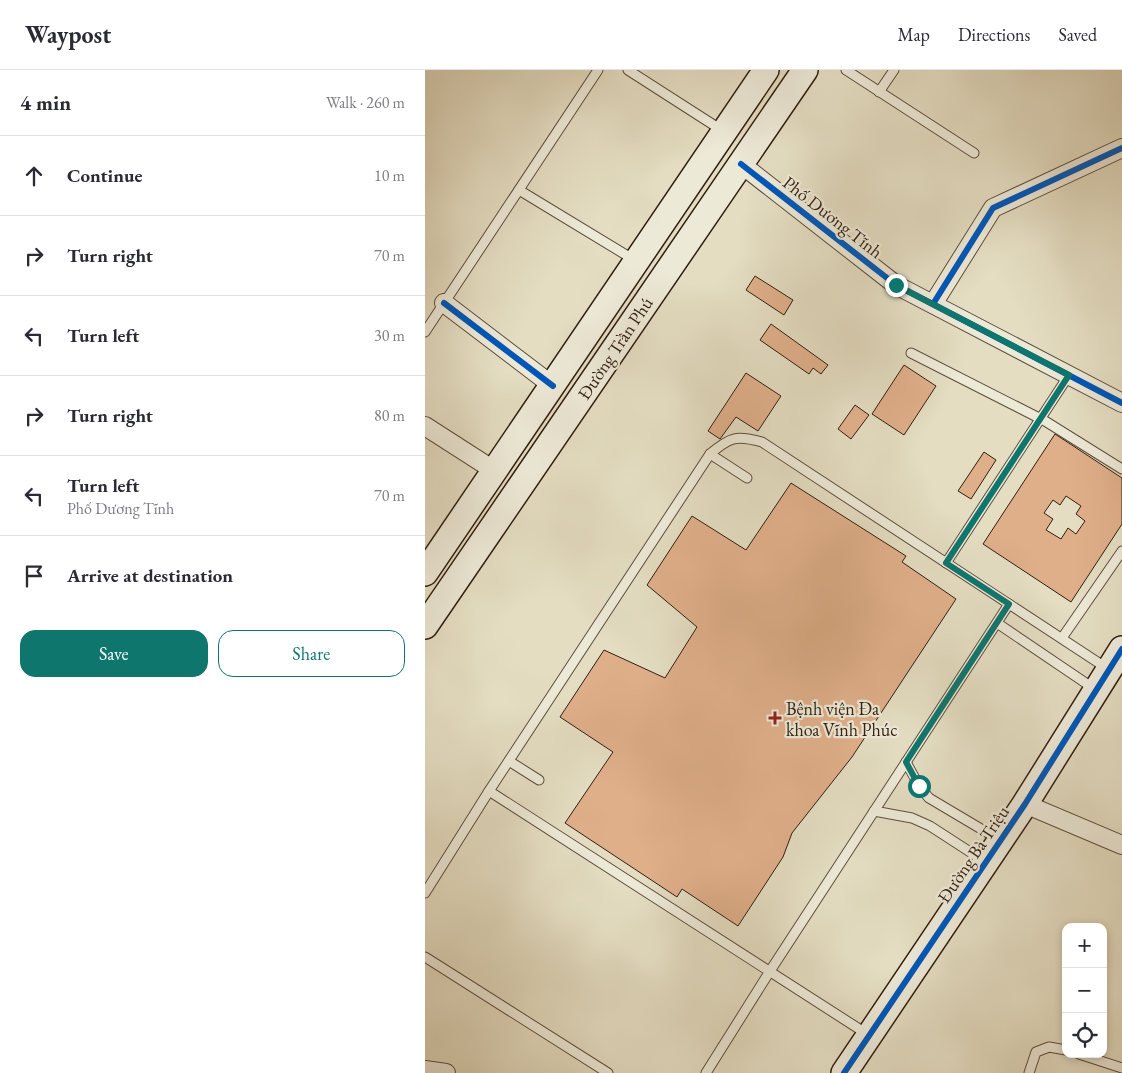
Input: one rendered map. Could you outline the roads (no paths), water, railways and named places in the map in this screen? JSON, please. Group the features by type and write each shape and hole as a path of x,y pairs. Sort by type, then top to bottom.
{"main road":[{"name":"Đường Trần Phú","path":"425,573 766,70"},
{"name":"Đường Trần Phú","path":"425,626 805,70"},
{"name":"Đường Bà Triệu","path":"844,1073 1001,841 1122,649"}],"street":[{"path":"933,304 993,208 1122,148"},
{"name":"Phố Dương Tĩnh","path":"741,164 896,285 1122,403"},
{"path":"444,304 553,386"},
{"path":"425,426 495,471"},
{"path":"1025,804 1122,845"},
{"path":"425,1070 445,1073"}],"lane":[{"path":"425,332 598,70"},
{"path":"628,70 724,132"},
{"path":"846,70 974,153"},
{"path":"879,92 894,70"},
{"path":"519,190 637,262"},
{"path":"911,353 1041,419 1122,469"},
{"path":"946,563 1069,375"},
{"path":"425,893 489,791 710,454 725,442 743,437 762,442 1062,638 1103,680"},
{"path":"710,454 747,478"},
{"path":"1062,638 1122,551"},
{"path":"706,1073 770,971 1009,604"},
{"path":"997,623 1103,680"},
{"path":"509,761 539,780"},
{"path":"906,762 919,786 929,798 1001,841"},
{"path":"489,791 870,1036"},
{"path":"874,811 912,818 929,826 986,862"},
{"path":"425,957 608,1073"},
{"path":"1029,1073 1037,1052 1049,1047 1062,1049"},
{"path":"1091,1058 1122,1068"}],"place":[{"name":"Bệnh viện Đa khoa Vĩnh Phúc","path":"775,718"}]}
